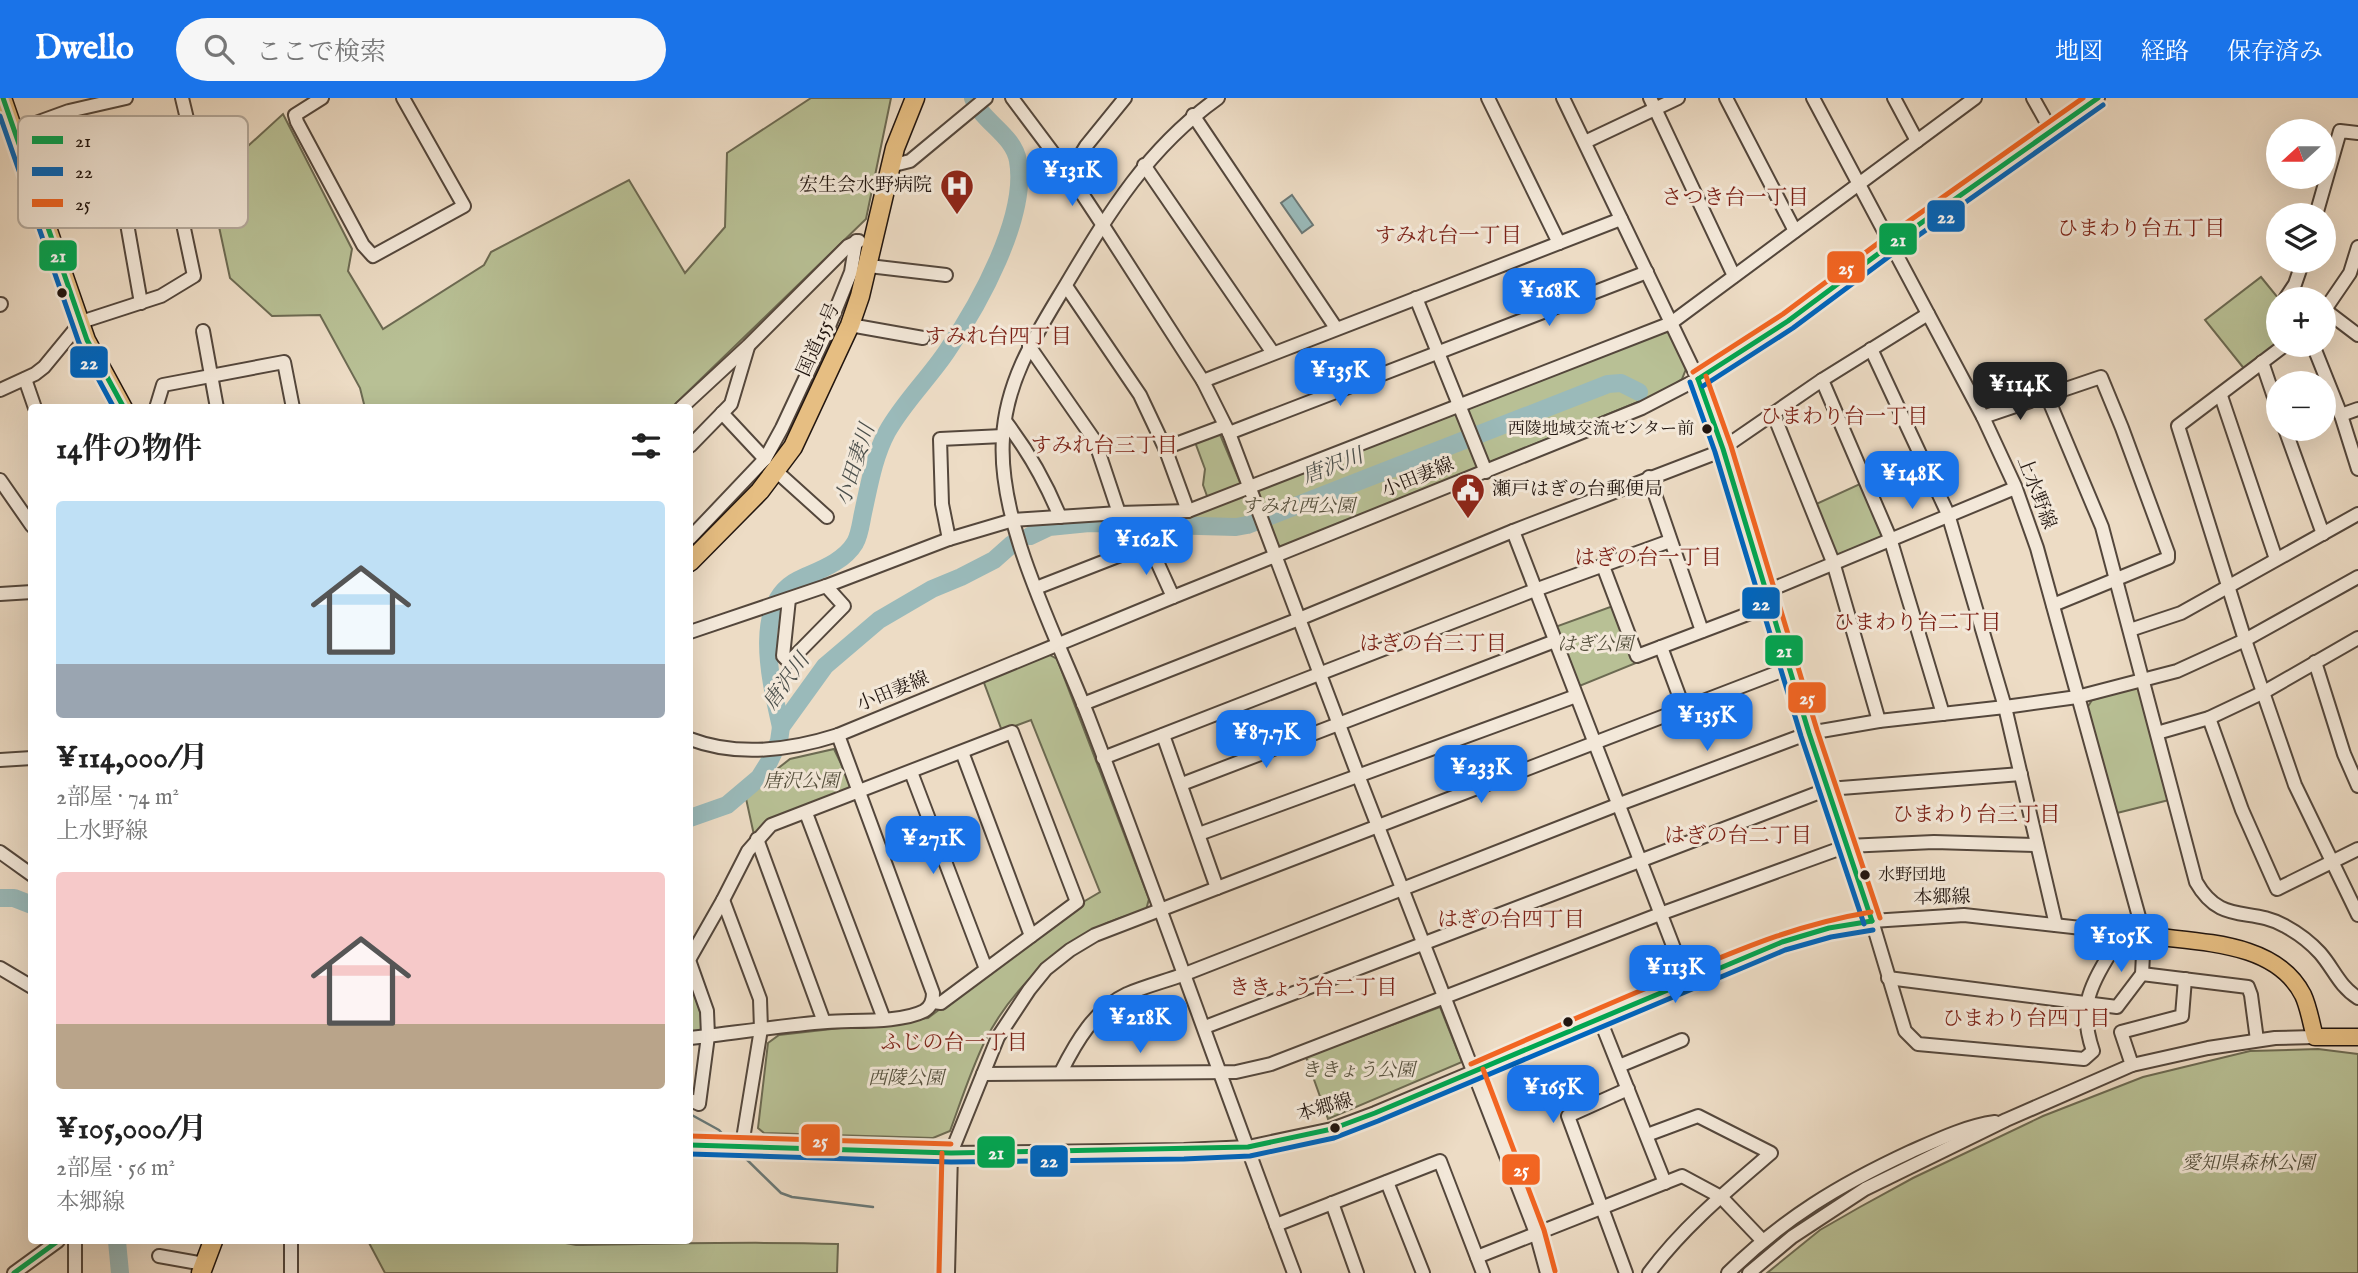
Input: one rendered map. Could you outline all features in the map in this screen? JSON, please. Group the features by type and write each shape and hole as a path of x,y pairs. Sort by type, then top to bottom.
{"highway":[{"name":"国道155号","path":"693,559 761,491 770,465 793,447 850,325 869,266 865,242 895,148 915,98"},
{"path":"203,1269 212,1244"}],"main road":[{"path":"3,98 8,128 18,152"},
{"path":"49,228 87,340 122,404"},
{"path":"2144,935 2241,949 2276,964 2290,976 2303,996 2315,1037 2358,1037"}],"street":[{"path":"51,116 126,98"},
{"path":"182,98 186,116"},
{"path":"322,98 300,110 295,115 297,122 363,245 373,256 464,206 403,98"},
{"path":"890,166 909,161 986,98"},
{"path":"1012,98 1069,174 1102,224 1203,381 1227,430 1401,888 1475,1072 1536,1233 1547,1273"},
{"path":"1069,174 1086,146 1125,98"},
{"path":"1218,98 1194,115 1144,165 1102,224 1029,346 1009,394 1003,436 1004,480 1013,520 1036,588 1162,911 1294,1273"},
{"path":"1488,98 1559,243"},
{"path":"1563,98 1698,379 1723,449 1788,668 1872,921 1905,1031 1918,1044 2084,1059 2092,1051 2087,1032 2085,1003 2095,978 2111,952"},
{"path":"1584,142 1652,103 1678,98"},
{"path":"1726,98 1795,231"},
{"name":"上水野線","path":"1813,98 1983,418 2015,488 2037,548 2144,935 2142,974"},
{"path":"1894,98 1917,141"},
{"path":"2033,98 2052,132"},
{"name":"小田妻線","path":"693,740 727,748 750,750 787,748 838,736 1173,597 1642,408 1698,379 1788,321 2098,98"},
{"path":"693,631 826,586 948,539 1013,520 1188,511 1461,407 1671,323 1859,185 1967,101"},
{"path":"1652,103 1734,276"},
{"path":"1194,115 1336,328"},
{"path":"2319,203 2340,131 2358,133"},
{"path":"1144,165 1273,353"},
{"path":"1203,381 1621,219"},
{"path":"128,228 141,303"},
{"path":"0,390 26,379 44,367 81,322 161,296 194,276 184,228"},
{"path":"685,404 848,246 865,242"},
{"path":"693,535 770,465 782,428 865,242"},
{"path":"2336,297 2354,275 2358,247"},
{"path":"869,266 946,275"},
{"path":"1165,448 1227,430 1647,272"},
{"path":"1066,286 1140,395 1165,448 1188,511"},
{"path":"1416,298 1486,472"},
{"path":"1083,704 1723,449 1822,380 1928,314"},
{"path":"2336,318 2358,335"},
{"path":"850,325 923,338"},
{"path":"203,331 217,404"},
{"path":"693,443 731,404 748,346"},
{"path":"1029,346 1096,441 1119,513"},
{"path":"1871,349 1948,514 2005,707 2056,925"},
{"path":"2269,357 2221,396 2178,426 2245,640 2295,785 2358,915"},
{"path":"2318,357 2341,415 2358,469"},
{"path":"157,404 163,385 284,362 292,404"},
{"path":"2262,362 2266,374"},
{"path":"1983,418 2101,377 2122,428 2168,558 2053,605"},
{"path":"26,379 34,404"},
{"path":"1822,380 1890,538 1943,714"},
{"path":"2047,396 2102,527 2196,882 2206,899 2222,909 2280,923 2298,934 2320,953 2343,988 2358,998"},
{"path":"2221,396 2276,559"},
{"path":"2341,415 2358,409"},
{"path":"722,413 770,465 827,517"},
{"path":"1773,413 1833,562 1880,721"},
{"path":"1004,421 1026,448 1046,481 1060,517"},
{"path":"948,539 942,504 940,439 1003,436"},
{"path":"2289,441 2323,534"},
{"path":"1649,477 1702,631"},
{"path":"0,480 28,520"},
{"path":"1765,592 2015,488"},
{"path":"2130,630 2180,613 2358,514"},
{"path":"1513,531 1687,982"},
{"path":"1103,758 1535,590 1671,541"},
{"path":"1036,588 1149,544 1173,597"},
{"path":"1603,566 1637,656 1769,606"},
{"path":"1061,1072 1077,1040 1089,1024 1126,995 1617,804 1809,733 1880,721 2077,696 2177,671 2245,640 2358,577"},
{"path":"787,599 783,656 789,662 844,606 826,586"},
{"path":"0,594 28,592"},
{"path":"2157,733 2209,718 2264,692 2358,638"},
{"path":"1182,784 1555,641"},
{"path":"1661,647 1684,709"},
{"path":"2315,662 2344,754 2358,786"},
{"path":"948,1273 951,1153 998,1037 1046,969 1070,950 1095,935 1788,668"},
{"path":"1199,834 1576,696"},
{"path":"2209,718 2242,810 2277,889 2358,849"},
{"path":"693,955 748,851 771,825 1012,732 1077,902 941,1003 933,1002"},
{"path":"1163,735 1217,888"},
{"path":"693,1038 918,1014 927,1010 933,1002 933,993 838,736"},
{"path":"962,752 1031,936"},
{"path":"0,760 28,758"},
{"path":"911,772 986,969"},
{"path":"1205,1027 1828,789 2021,774"},
{"path":"806,813 884,1019"},
{"path":"757,839 824,1022"},
{"path":"983,1073 1236,1072 1271,1064 1660,914 1847,846 1934,842 2037,845"},
{"path":"0,852 28,873"},
{"path":"723,900 760,999 761,1029 735,1145"},
{"name":"本郷線","path":"693,1145 951,1153 1248,1147 1332,1129 1376,1113 1782,942 1829,928 1872,921 1964,915 2144,935"},
{"path":"0,968 28,985"},
{"path":"693,970 707,1011 708,1036 699,1104 693,1101"},
{"path":"1888,978 2117,1007 2142,974 2248,988 2252,995 2257,1040"},
{"path":"2132,1065 2121,1032 2182,1016 2185,979"},
{"path":"1599,1017 1665,1183"},
{"path":"1749,1273 1791,1237 1865,1189 2006,1120 2132,1065 2257,1040 2315,1037"},
{"path":"1619,1066 1682,1040"},
{"path":"1626,1273 1568,1116 1628,1089"},
{"path":"1647,1135 1698,1116 1771,1153 1665,1252 1649,1273"},
{"path":"1728,1273 1762,1240 1831,1191 1874,1169 1978,1125 2006,1120"},
{"path":"1276,1225 1440,1161 1483,1273"},
{"path":"1478,1257 1682,1176 1721,1197 1762,1240"},
{"path":"1387,1182 1423,1273"},
{"path":"1332,1203 1357,1273"},
{"path":"14,1273 54,1244"},
{"path":"75,1244 75,1273"},
{"path":"291,1244 291,1273"},
{"path":"159,1256 203,1269"}],"green space":[{"path":"811,98 891,98 866,219 675,404 364,404 360,388 320,315 272,316 230,278 219,228 248,228 248,146 283,114 352,249 348,271 383,329 484,265 491,252 629,180 685,273 725,227 727,153"},
{"path":"2261,277 2269,287 2266,287 2266,355 2246,371 2205,320"},
{"name":"すみれ西公園","path":"1663,330 1670,333 1686,369 1682,379 1665,391 1282,547 1275,544 1263,516 1239,525 1189,524 1187,516 1211,507 1203,485 1205,469 1195,442 1219,432 1245,494 1468,409"},
{"path":"1862,483 1883,536 1835,556 1814,505"},
{"name":"はぎ公園","path":"1613,606 1636,663 1577,687 1555,627"},
{"name":"西陵公園","path":"1048,654 1057,659 1149,899 1146,910 1110,922 1086,934 1035,973 1007,1005 985,1041 950,1131 933,1138 764,1133 758,1128 768,1043 779,1035 928,1018 1078,905 1100,892 1031,720 1002,731 983,680"},
{"path":"2137,687 2141,690 2169,800 2117,813 2087,708 2092,700"},
{"name":"唐沢公園","path":"834,749 853,789 754,835 745,794 790,759"},
{"path":"693,991 701,1014 701,1031 693,1032"},
{"name":"ききょう公園","path":"1440,1007 1462,1062 1328,1119 1306,1057"},
{"name":"愛知県森林公園","path":"2318,1049 2358,1054 2358,1273 1767,1273 1820,1230 1860,1207 1913,1178 2043,1116 2143,1077 2250,1051"},
{"path":"370,1244 838,1244 837,1273 385,1273"}],"water":[{"path":"1292,195 1313,225 1302,233 1281,203"}],"waterway":[{"name":"小田妻川","path":"781,727 768,647 769,626 774,607 783,592 798,580 837,561 855,543 882,441 973,310 1008,234 1019,183 1018,161 1011,144 977,107 973,98"},
{"name":"唐沢川","path":"1030,536 1049,527 1089,523 1236,527 1247,525 1608,384 1621,383 1639,392"},
{"name":"唐沢川","path":"693,817 727,805 759,778 779,741 781,727 825,666 879,620 932,589 994,560 1012,544"},
{"path":"0,898 14,898 28,903"},
{"path":"693,1116 719,1130 727,1139"},
{"path":"736,1149 781,1193 792,1197 873,1207"},
{"path":"117,1244 120,1273"}],"transit line":[{"name":"21","path":"3,98 18,141"},
{"name":"25","path":"1693,372 1783,314 2083,98"},
{"name":"21","path":"1698,379 1788,321 1890,245 2098,98"},
{"name":"22","path":"1703,386 1793,328 1895,252 2103,105"},
{"name":"22","path":"0,116 18,168"},
{"name":"22","path":"39,228 79,343 112,404"},
{"name":"21","path":"48,228 87,340 122,404"},
{"name":"25","path":"1706,376 1731,446 1817,730 1880,918"},
{"name":"21","path":"1698,379 1723,449 1809,733 1872,921"},
{"name":"22","path":"1690,382 1715,452 1801,736 1864,924"},
{"name":"25","path":"1471,1064 1752,945 1797,929 1871,912"},
{"name":"21","path":"693,1145 951,1153 1248,1147 1332,1129 1782,942 1829,928 1872,921"},
{"name":"22","path":"693,1154 951,1162 1250,1156 1334,1138 1785,950 1831,937 1873,930"},
{"name":"25","path":"1483,1069 1544,1230 1555,1271"},
{"name":"25","path":"693,1136 951,1144"},
{"name":"25","path":"939,1273 942,1153"},
{"name":"21","path":"14,1273 54,1244"}],"place":[{"name":"宏生会水野病院","path":"957,216"},
{"name":"西陵地域交流センター前","path":"1707,429"},
{"name":"瀬戸はぎの台郵便局","path":"1468,520"},
{"name":"水野団地","path":"1865,875"}],"district":[{"name":"さつき台一丁目","path":"1735,198"},
{"name":"ひまわり台五丁目","path":"2141,229"},
{"name":"すみれ台一丁目","path":"1448,236"},
{"name":"すみれ台四丁目","path":"998,337"},
{"name":"ひまわり台一丁目","path":"1844,417"},
{"name":"すみれ台三丁目","path":"1104,446"},
{"name":"はぎの台一丁目","path":"1648,558"},
{"name":"ひまわり台二丁目","path":"1917,623"},
{"name":"はぎの台三丁目","path":"1433,644"},
{"name":"ひまわり台三丁目","path":"1976,815"},
{"name":"はぎの台二丁目","path":"1738,836"},
{"name":"はぎの台四丁目","path":"1511,920"},
{"name":"ききょう台二丁目","path":"1313,988"},
{"name":"ひまわり台四丁目","path":"2026,1019"},
{"name":"ふじの台一丁目","path":"954,1043"}]}
